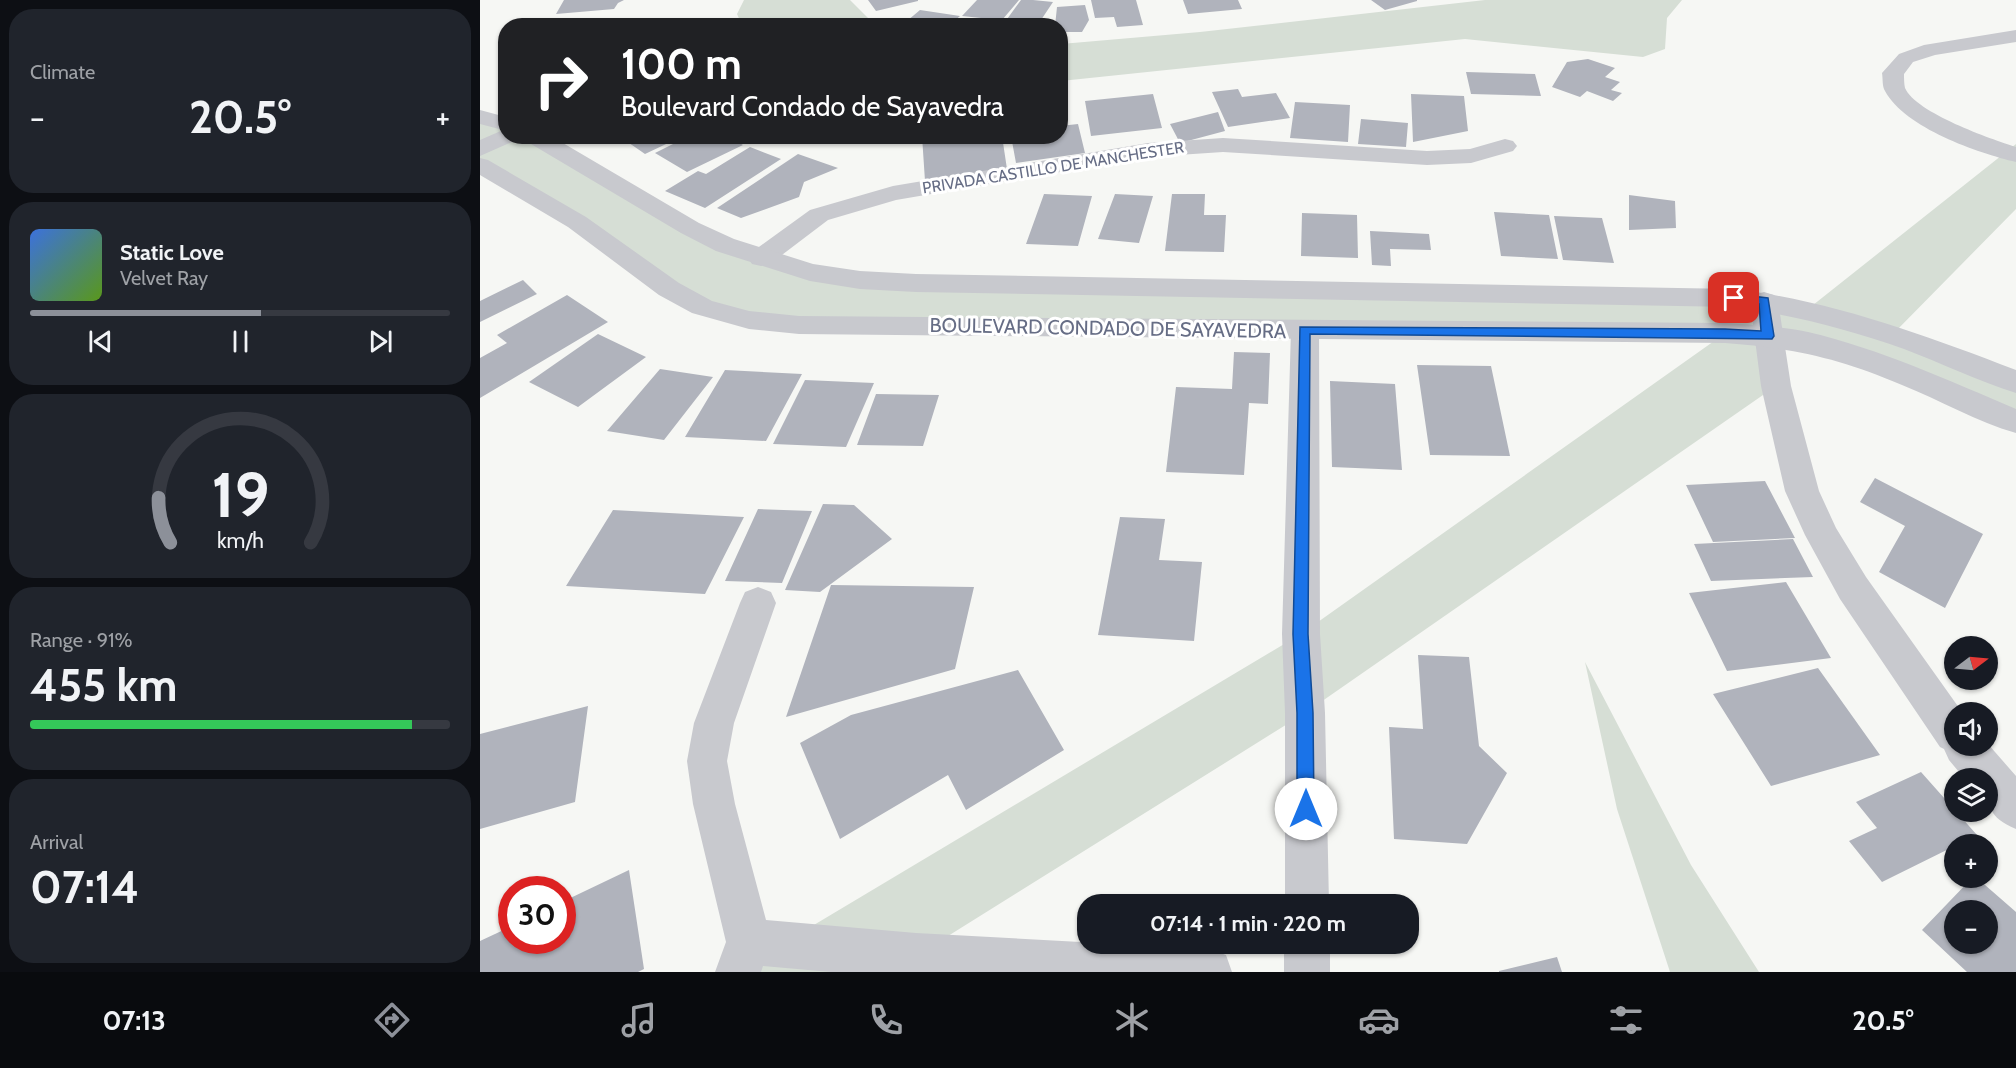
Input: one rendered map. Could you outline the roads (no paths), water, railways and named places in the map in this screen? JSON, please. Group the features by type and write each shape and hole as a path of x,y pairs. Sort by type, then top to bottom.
{"street":[{"path":"2016,36 1931,49 1906,58 1893,73 1896,91 1914,109 1945,128 2016,155"},
{"path":"480,117 498,122"},
{"path":"480,149 498,140"},
{"path":"548,144 690,228 725,245 761,258 820,274 860,280 916,283 1734,298 1808,309 1884,331 2016,382"},
{"name":"PRIVADA CASTILLO DE MANCHESTER","path":"761,258 819,215 893,193 1148,150 1223,145 1427,158 1471,156 1505,146"},
{"name":"BOULEVARD CONDADO DE SAYAVEDRA","path":"480,165 577,222 669,289 702,307 749,320 800,325 1725,333 1768,336 1805,341 1850,354 2016,422"},
{"path":"1764,301 1776,386 1802,491 1822,535 1853,588 1944,720"},
{"path":"1305,330 1301,634 1305,713 1306,894"},
{"path":"758,603 714,723 707,761 744,957 916,956 1209,972"},
{"path":"1972,756 2016,808"},
{"path":"1307,954 1307,972"}]}
